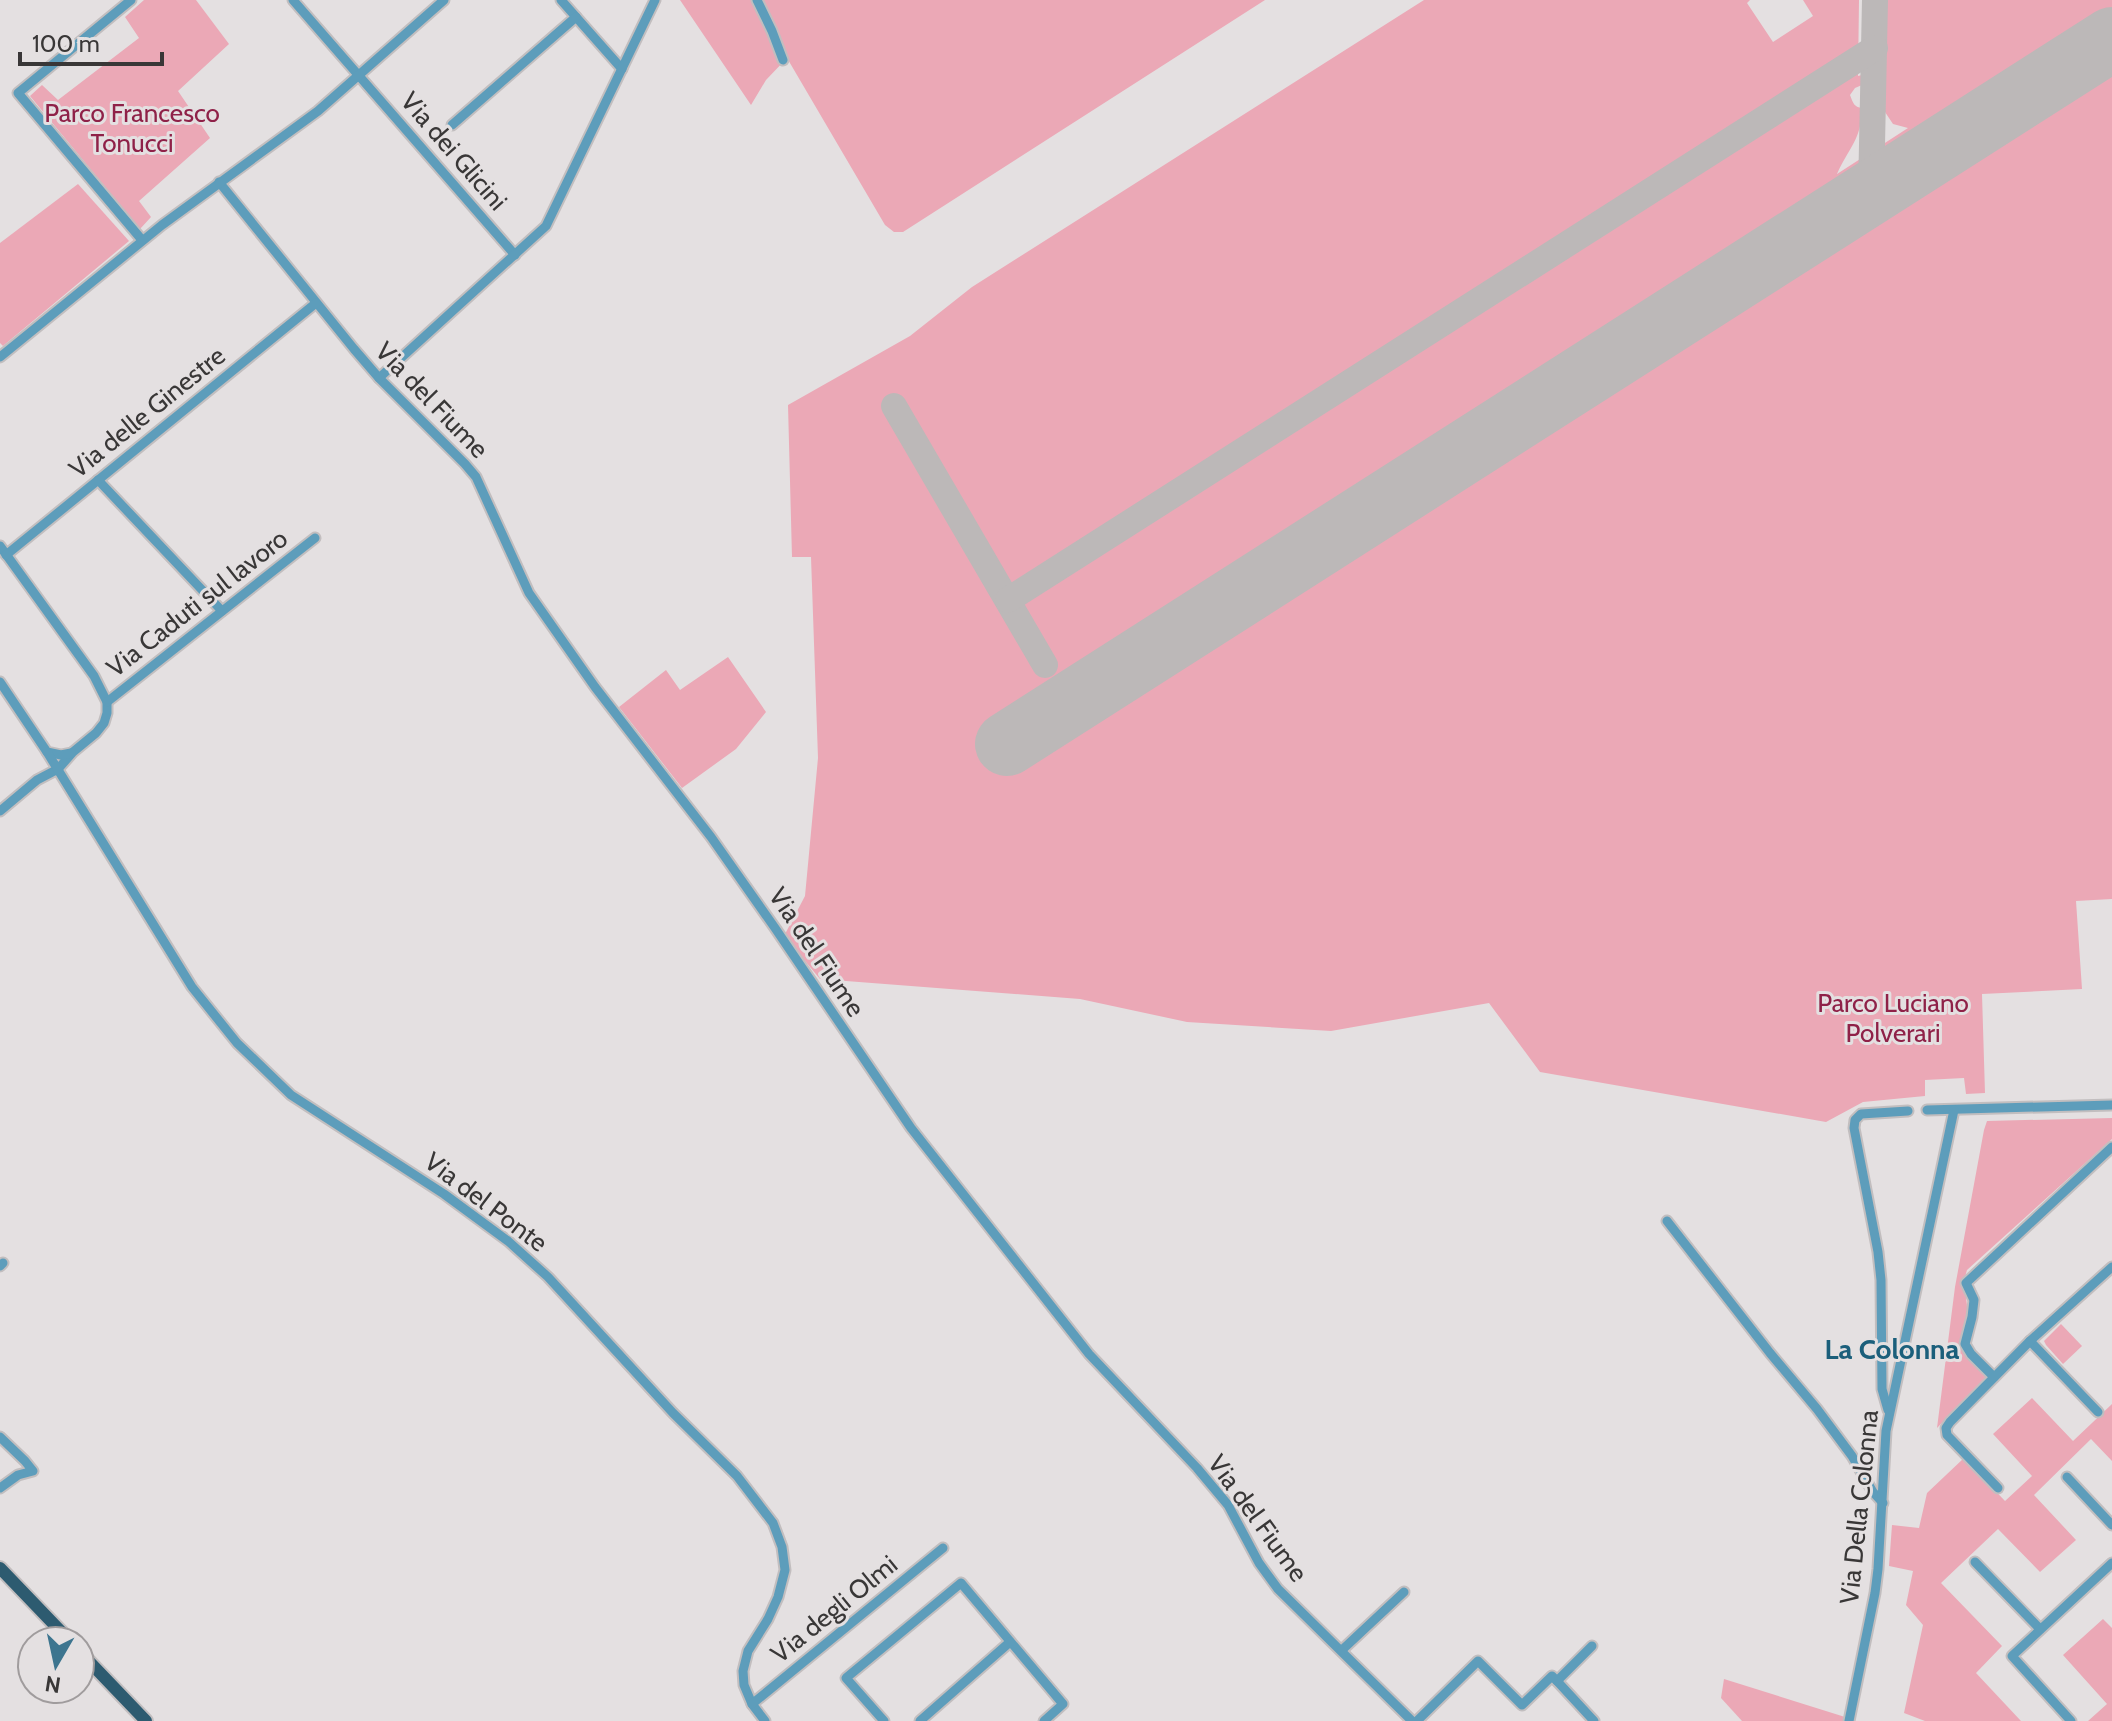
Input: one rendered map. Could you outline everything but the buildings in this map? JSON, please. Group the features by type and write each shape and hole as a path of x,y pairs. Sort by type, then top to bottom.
{"main road":[{"path":"0,1568 55,1625"},
{"path":"96,1669 146,1721"}],"street":[{"path":"131,0 18,93 142,240"},
{"name":"Via dei Glicini","path":"293,0 515,255"},
{"path":"0,357 142,240 318,111 444,0"},
{"path":"561,0 622,69"},
{"path":"379,378 546,226 655,0"},
{"path":"757,0 783,60"},
{"path":"452,125 576,17"},
{"name":"Via del Fiume","path":"219,182 379,378 476,477 529,593 595,687 729,863 911,1128 1089,1354 1222,1497 1259,1563 1278,1589 1414,1721"},
{"name":"Via delle Ginestre","path":"3,551 98,480 316,303"},
{"path":"98,480 222,611"},
{"name":"Via Caduti sul lavoro","path":"107,702 315,538"},
{"path":"0,811 37,780 58,769 96,733 107,713 107,702 94,676 3,551"},
{"name":"Via del Ponte","path":"0,682 58,769 192,987 237,1043 291,1095 444,1194 508,1241 548,1277 673,1413 737,1476 773,1523 782,1547 785,1570 778,1597 748,1651 743,1671 744,1685 752,1704 765,1721"},
{"path":"37,780 47,764 47,752 61,755 73,752"},
{"path":"1927,1110 2112,1105"},
{"name":"Via Della Colonna","path":"1849,1721 1875,1593 1886,1431 1954,1110"},
{"path":"1888,1422 1888,1405 1882,1389 1878,1252 1854,1128 1855,1120 1861,1114 1908,1111"},
{"path":"1994,1377 1965,1344 1974,1300 1966,1283 2112,1147"},
{"path":"1667,1221 1762,1344 1817,1409 1883,1503"},
{"path":"1998,1488 1947,1435 1946,1428 2030,1341 2112,1267"},
{"path":"2030,1341 2098,1412"},
{"path":"0,1437 33,1471 18,1475 0,1488"},
{"path":"18,1475 19,1457"},
{"path":"2067,1477 2112,1525"},
{"name":"Via degli Olmi","path":"752,1704 943,1548"},
{"path":"1975,1562 2040,1629"},
{"path":"2071,1721 2012,1656 2111,1567"},
{"path":"884,1721 846,1678 961,1583 1063,1704 1044,1721"},
{"path":"1342,1650 1404,1592"},
{"path":"920,1721 1010,1642"},
{"path":"1557,1681 1592,1646"},
{"path":"1414,1721 1478,1661 1522,1705 1552,1676 1594,1721"}],"green space":[{"name":"Parco Francesco Tonucci","path":"144,0 196,0 229,44 178,91 210,138 139,201 151,217 140,229 30,96 42,85 58,100 139,38 125,17"},
{"path":"680,0 752,0 781,49 759,0 1265,0 903,232 894,232 885,225 787,58 766,80 751,105"},
{"name":"Parco Luciano Polverari","path":"1424,0 1750,0 1747,3 1773,42 1813,16 1803,0 1859,0 1858,76 1862,75 1862,85 1850,95 1854,104 1862,108 1861,119 1857,136 1837,174 1908,128 1893,124 1885,112 1886,0 2112,0 2112,899 2076,901 2082,989 1982,994 1985,1093 1966,1094 1964,1078 1925,1080 1925,1096 1863,1102 1826,1122 1540,1072 1489,1003 1331,1031 1187,1022 1080,999 820,979 784,936 805,896 818,758 811,557 792,557 788,405 910,336 972,287"},
{"path":"78,184 129,241 3,346 0,343 0,243"},
{"path":"728,657 766,712 736,749 682,788 619,707 666,670 680,690"},
{"path":"2112,1118 2112,1139 1967,1270 1964,1325 1968,1342 1991,1372 1937,1428 1955,1287 1987,1121"},
{"path":"2061,1324 2082,1346 2063,1364 2044,1341"},
{"path":"2032,1398 2073,1441 2112,1404 2112,1461 2091,1439 2034,1495 2076,1540 2040,1572 1998,1529 1941,1583 2002,1646 1976,1673 2021,1721 1925,1721 1904,1713 1923,1625 1906,1605 1913,1571 1889,1566 1892,1525 1919,1528 1927,1493 1964,1458 2005,1501 2032,1476 1993,1434"},
{"path":"2103,1619 2112,1628 2112,1721 2088,1721 2107,1704 2063,1655"},
{"path":"1724,1679 1845,1717 1845,1721 1742,1721 1721,1698"}],"taxiway":[{"path":"1871,193 1875,0"},
{"path":"1008,600 1875,48"},
{"path":"894,406 1045,665"}],"runway":[{"path":"1007,744 2112,39"}],"district":[{"name":"La Colonna","path":"1892,1349"}]}
